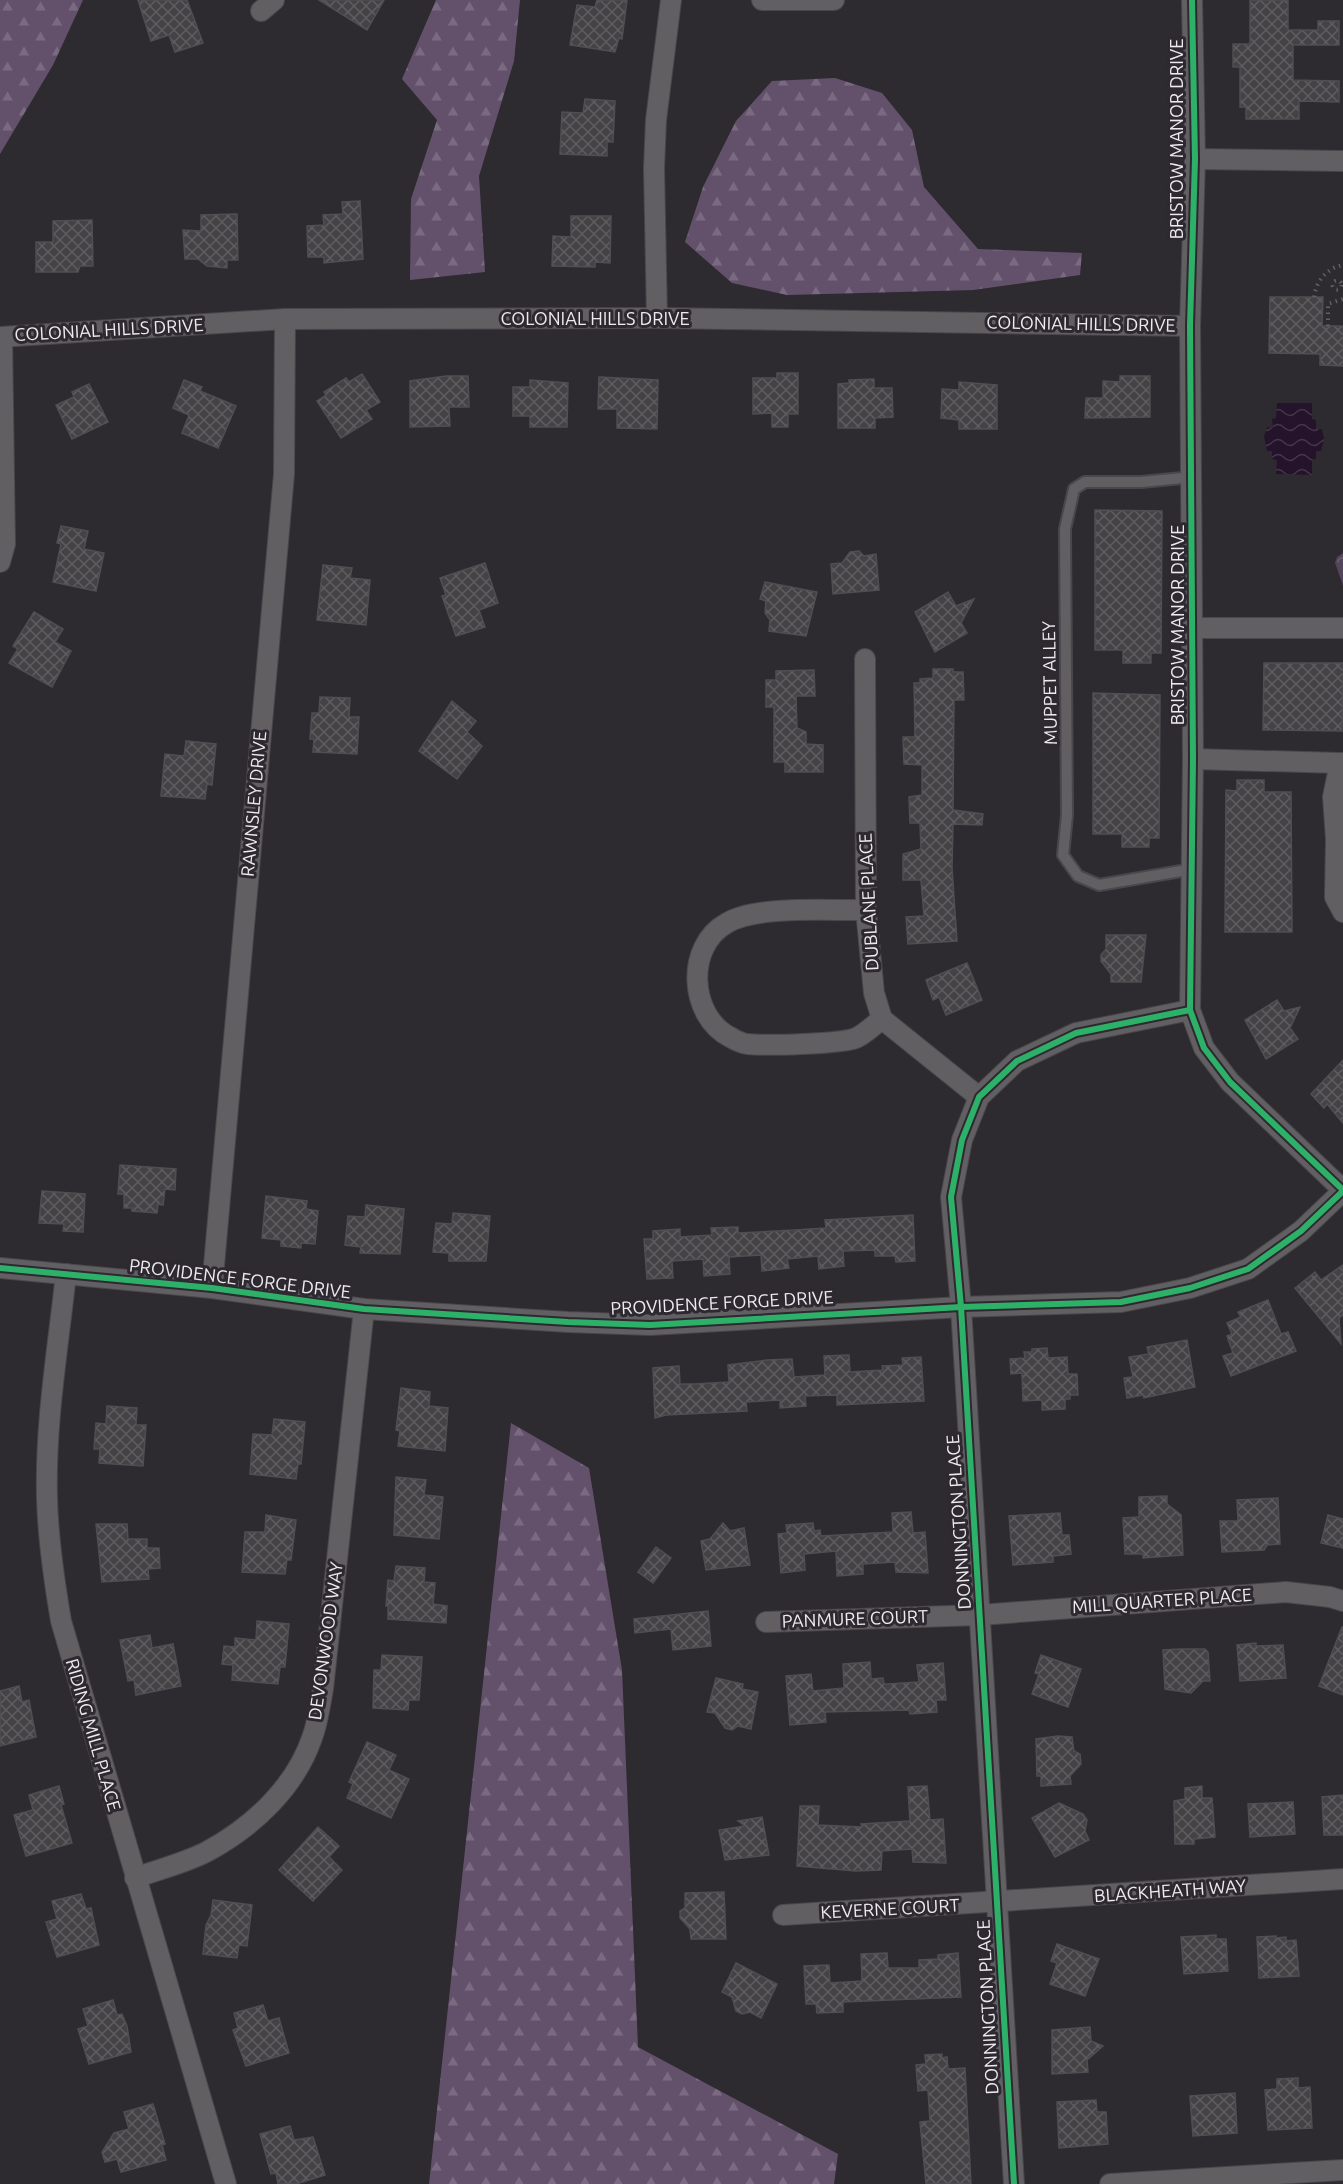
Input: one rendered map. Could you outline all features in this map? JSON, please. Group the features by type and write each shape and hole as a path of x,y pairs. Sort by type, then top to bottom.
{"street":[{"path":"657,318 655,130 671,0"},
{"path":"762,0 834,0"},
{"name":"BRISTOW MANOR DRIVE","path":"1192,0 1195,159 1191,326 1193,869 1190,1010 1204,1048 1230,1082 1343,1191"},
{"path":"1195,159 1343,160"},
{"name":"COLONIAL HILLS DRIVE","path":"1,337 285,320 657,318 1191,326"},
{"name":"RAWNSLEY DRIVE","path":"212,1288 284,474 285,320"},
{"path":"0,562 5,544 1,337"},
{"path":"1192,628 1343,628"},
{"name":"DUBLANE PLACE","path":"865,659 866,910 874,993 882,1019"},
{"path":"1193,759 1342,763 1333,797 1336,839 1335,897 1343,912"},
{"path":"866,910 750,914 726,923 708,939 701,952 697,970 699,995 709,1019 728,1036 745,1044 806,1043 856,1038 882,1019 979,1097"},
{"name":"DONNINGTON PLACE","path":"1014,2184 961,1307 951,1197 962,1140 979,1097 1017,1061 1076,1033 1190,1010"},
{"name":"PROVIDENCE FORGE DRIVE","path":"0,1268 212,1288 364,1309 568,1323 650,1325 961,1307 1121,1302 1190,1288 1248,1269 1301,1231 1343,1191"},
{"name":"RIDING MILL PLACE","path":"66,1274 48,1442 47,1497 51,1565 61,1621 78,1686 226,2184"},
{"name":"DEVONWOOD WAY","path":"135,1878 208,1851 247,1825 276,1800 295,1775 312,1738 323,1689 364,1309"},
{"name":"MILL QUARTER PLACE","path":"980,1615 1286,1592 1330,1597 1343,1601"},
{"name":"PANMURE COURT","path":"766,1622 980,1615"},
{"name":"BLACKHEATH WAY","path":"997,1902 1343,1879"},
{"name":"KEVERNE COURT","path":"783,1915 997,1902"},
{"path":"1110,2184 1291,2179 1343,2170"}],"lane":[{"name":"MUPPET ALLEY","path":"1193,477 1142,482 1085,482 1074,489 1065,529 1067,814 1063,855 1078,876 1099,885 1193,869"}],"path":[{"path":"1314,297 1318,282 1333,267 1343,265"},
{"path":"1327,273 1334,282 1333,287 1341,290"},
{"path":"1328,326 1328,304 1343,299"}],"green space":[{"path":"0,0 83,0 53,65 0,154"},
{"path":"436,0 520,0 514,61 479,176 485,272 410,280 411,199 437,120 402,79"},
{"path":"835,78 882,93 912,130 924,187 978,249 1082,253 1080,275 973,290 787,295 732,283 685,242 703,187 736,121 772,81"},
{"path":"1343,553 1343,585 1335,563 1337,557"},
{"path":"511,1423 589,1468 622,1670 638,2047 838,2154 834,2184 429,2184"}],"water":[{"path":"1277,403 1312,403 1312,419 1316,420 1316,429 1322,429 1324,439 1321,451 1316,451 1316,459 1312,460 1312,475 1276,474 1277,460 1272,459 1272,451 1267,451 1264,436 1267,427 1273,428 1272,419 1276,418"}],"building":[{"path":"138,0 187,0 203,43 175,52 169,35 151,41"},
{"path":"319,0 384,0 367,30"},
{"path":"597,0 627,0 622,39 619,38 615,52 570,45 577,5 595,7"},
{"path":"1250,0 1288,0 1288,30 1318,30 1318,21 1339,21 1339,45 1293,45 1293,80 1339,81 1339,102 1299,101 1299,119 1246,119 1246,107 1240,107 1240,67 1233,67 1233,44 1250,44"},
{"path":"585,99 615,101 613,142 607,142 607,156 560,154 562,112 583,113"},
{"path":"360,201 363,259 324,263 324,257 308,257 307,226 324,225 323,215 343,214 342,202"},
{"path":"237,214 238,260 227,260 227,268 207,266 198,259 185,259 183,230 201,231 201,215"},
{"path":"571,216 611,216 610,263 595,262 595,267 552,266 553,236 571,237"},
{"path":"92,220 93,266 80,266 78,272 36,272 36,242 53,242 53,221"},
{"path":"1270,297 1323,297 1322,326 1343,326 1343,366 1320,365 1320,354 1269,353"},
{"path":"777,373 798,373 798,414 788,414 788,427 772,427 772,413 753,414 753,378 777,378"},
{"path":"362,374 380,402 366,410 372,419 341,438 317,401 326,395 324,392 346,378 349,382"},
{"path":"446,376 468,376 469,407 449,407 450,426 410,427 410,381"},
{"path":"1120,376 1150,376 1150,417 1085,418 1086,398 1103,398 1103,381 1120,382"},
{"path":"599,377 658,380 657,429 617,428 617,409 598,409"},
{"path":"874,379 874,388 892,388 893,417 875,418 875,428 838,428 838,384 849,383 849,380"},
{"path":"184,380 202,387 200,391 236,406 218,448 182,433 189,415 173,408"},
{"path":"530,380 568,383 567,427 530,427 530,416 513,416 513,387 530,387"},
{"path":"959,382 997,385 997,429 959,429 959,420 941,418 942,389 959,390"},
{"path":"89,384 108,422 72,439 56,405 74,397 72,392"},
{"path":"1095,510 1162,511 1161,653 1151,653 1151,663 1123,663 1123,650 1095,650"},
{"path":"61,526 88,531 84,549 104,553 96,591 53,582 61,544 57,543"},
{"path":"859,551 864,556 876,554 879,590 833,594 831,564 842,563 850,552"},
{"path":"485,563 498,603 479,610 485,627 456,636 442,596 446,595 440,578"},
{"path":"323,565 352,568 350,578 370,580 366,625 317,620"},
{"path":"765,582 817,592 806,636 769,631 770,620 765,613 766,601 760,599"},
{"path":"948,592 956,606 974,599 961,623 967,633 935,652 915,612"},
{"path":"34,612 63,629 55,642 71,651 52,687 9,663 18,649 13,646"},
{"path":"1264,663 1343,663 1342,731 1263,730"},
{"path":"933,669 953,669 953,672 963,672 964,700 954,700 953,810 983,814 982,825 953,824 952,868 957,941 908,944 906,917 924,916 921,880 903,880 903,854 921,849 920,823 910,823 909,797 922,795 922,765 904,764 903,737 915,737 914,683 920,683 920,679 933,678"},
{"path":"814,670 815,696 796,696 797,728 806,732 806,744 823,745 823,772 785,772 785,762 774,762 774,707 766,707 766,680 776,680 776,671"},
{"path":"1093,693 1160,695 1159,838 1149,838 1149,847 1122,847 1122,834 1093,834"},
{"path":"320,697 350,698 349,717 359,717 357,754 313,752 314,739 310,739 312,713 319,713"},
{"path":"452,701 476,721 467,732 482,746 457,779 419,751"},
{"path":"186,741 216,744 212,785 207,784 205,799 161,796 165,754 184,756"},
{"path":"1237,780 1264,780 1264,792 1291,792 1292,932 1225,932 1226,790 1237,791"},
{"path":"1106,935 1146,935 1141,982 1111,982 1111,974 1101,961 1101,955 1106,949"},
{"path":"967,963 982,1000 946,1015 939,997 933,1000 926,980"},
{"path":"1277,1000 1284,1011 1300,1007 1290,1028 1298,1039 1266,1059 1245,1020"},
{"path":"1343,1060 1343,1123 1327,1104 1324,1108 1311,1094"},
{"path":"120,1165 176,1169 175,1190 165,1189 163,1205 158,1204 157,1213 124,1208 124,1194 118,1194"},
{"path":"42,1191 85,1194 83,1232 63,1231 64,1224 39,1223"},
{"path":"266,1196 307,1201 306,1209 318,1211 315,1244 301,1243 301,1248 281,1246 281,1240 262,1238"},
{"path":"366,1205 404,1209 400,1254 360,1253 361,1247 345,1245 348,1216 365,1217"},
{"path":"453,1213 490,1216 486,1261 449,1261 449,1253 433,1252 436,1223 452,1224"},
{"path":"913,1215 915,1261 896,1262 895,1256 875,1256 875,1250 843,1251 844,1266 819,1269 818,1256 787,1259 789,1268 762,1271 761,1255 729,1257 730,1274 704,1276 703,1259 672,1261 673,1278 647,1279 644,1239 653,1239 653,1231 680,1229 680,1237 712,1235 711,1228 738,1227 738,1233 795,1230 826,1228 825,1220"},
{"path":"1343,1265 1343,1315 1339,1318 1341,1344 1295,1288 1315,1272 1321,1280"},
{"path":"1268,1300 1281,1334 1288,1332 1296,1351 1231,1376 1223,1356 1233,1353 1227,1336 1232,1334 1227,1323 1241,1317 1238,1312"},
{"path":"1187,1340 1195,1387 1144,1398 1143,1395 1127,1398 1124,1378 1133,1377 1129,1357 1149,1354 1147,1347"},
{"path":"1047,1348 1048,1358 1067,1357 1068,1374 1077,1374 1078,1395 1070,1395 1070,1399 1065,1399 1065,1409 1042,1410 1042,1400 1023,1401 1022,1373 1011,1374 1010,1359 1025,1358 1024,1352 1032,1352 1032,1349"},
{"path":"849,1355 850,1372 883,1370 882,1366 903,1365 902,1358 921,1357 924,1401 837,1405 837,1395 805,1396 806,1406 780,1408 780,1400 746,1402 747,1411 666,1415 655,1418 653,1368 679,1366 680,1384 729,1382 728,1365 792,1359 794,1377 825,1375 824,1356"},
{"path":"401,1388 430,1392 429,1406 448,1408 445,1451 398,1446 400,1431 396,1430"},
{"path":"107,1406 137,1408 136,1425 146,1425 143,1466 99,1463 100,1449 94,1449 96,1423 106,1424"},
{"path":"274,1419 305,1422 301,1464 298,1464 296,1479 250,1474 253,1434 272,1435"},
{"path":"396,1477 426,1480 424,1495 443,1497 439,1539 394,1535"},
{"path":"1167,1496 1167,1504 1181,1515 1183,1555 1143,1558 1143,1554 1125,1554 1123,1518 1139,1517 1139,1497"},
{"path":"1278,1498 1280,1544 1267,1545 1264,1550 1222,1552 1220,1521 1238,1521 1237,1500"},
{"path":"911,1512 913,1533 925,1532 928,1573 896,1572 895,1562 863,1564 863,1574 837,1576 836,1551 804,1554 805,1570 781,1573 778,1534 787,1533 786,1525 813,1523 814,1531 820,1530 821,1536 893,1532 892,1513"},
{"path":"1060,1513 1062,1535 1069,1535 1071,1554 1053,1556 1053,1562 1013,1565 1009,1516"},
{"path":"266,1515 296,1520 291,1560 287,1560 285,1574 242,1572 245,1532 265,1532"},
{"path":"1328,1515 1343,1519 1343,1548 1321,1543"},
{"path":"723,1523 730,1531 744,1528 750,1565 706,1570 701,1541 710,1539"},
{"path":"96,1524 127,1524 128,1539 147,1539 147,1548 159,1548 160,1568 148,1569 149,1579 102,1582"},
{"path":"656,1547 671,1558 653,1583 638,1572"},
{"path":"396,1566 425,1568 424,1582 435,1583 433,1604 447,1606 446,1623 388,1619 388,1606 386,1606 388,1580 394,1581"},
{"path":"708,1611 711,1646 673,1650 671,1629 635,1633 634,1619"},
{"path":"257,1621 289,1624 285,1667 280,1667 278,1684 232,1680 233,1665 222,1664 224,1646 235,1647 235,1638 256,1640"},
{"path":"1343,1627 1343,1695 1319,1686"},
{"path":"150,1635 152,1648 173,1644 181,1686 136,1695 134,1680 128,1681 120,1640"},
{"path":"1256,1643 1256,1646 1283,1645 1286,1678 1240,1681 1237,1645"},
{"path":"1205,1649 1208,1652 1210,1681 1203,1681 1191,1693 1165,1689 1163,1650"},
{"path":"382,1655 422,1657 419,1700 409,1700 408,1710 373,1708 374,1670 381,1670"},
{"path":"1041,1655 1081,1669 1068,1707 1032,1694 1039,1674 1035,1673"},
{"path":"870,1662 871,1679 883,1678 884,1684 919,1682 917,1665 943,1663 946,1700 936,1700 937,1712 910,1714 909,1710 825,1712 826,1722 790,1725 786,1676 811,1674 813,1691 844,1688 843,1664"},
{"path":"716,1678 743,1684 742,1689 758,1692 751,1729 738,1726 732,1730 725,1728 715,1713 707,1712"},
{"path":"19,1686 22,1702 29,1700 36,1737 0,1746 0,1691"},
{"path":"1072,1737 1074,1751 1080,1754 1081,1764 1070,1776 1071,1784 1041,1786 1041,1776 1037,1776 1036,1739"},
{"path":"367,1742 396,1755 389,1770 409,1779 391,1818 347,1798 353,1784 349,1782"},
{"path":"59,1786 64,1804 61,1805 72,1843 26,1856 14,1815 33,1810 29,1795"},
{"path":"927,1786 930,1820 943,1819 946,1863 913,1862 912,1849 882,1851 881,1870 856,1871 797,1866 800,1806 819,1806 818,1825 862,1827 861,1824 910,1821 908,1787"},
{"path":"1202,1786 1202,1798 1212,1798 1215,1837 1194,1839 1194,1844 1175,1844 1174,1801 1185,1799 1185,1788"},
{"path":"1343,1795 1343,1835 1324,1835 1322,1797"},
{"path":"1293,1802 1295,1834 1250,1837 1248,1804"},
{"path":"1059,1803 1083,1814 1087,1820 1085,1831 1089,1840 1055,1857 1032,1818"},
{"path":"762,1817 769,1855 725,1860 719,1830 745,1826 738,1821"},
{"path":"318,1827 339,1846 329,1857 342,1870 313,1901 279,1870"},
{"path":"724,1892 726,1939 691,1939 690,1929 680,1918 680,1911 685,1908 685,1893"},
{"path":"81,1894 86,1909 91,1908 99,1945 57,1957 46,1922 57,1919 52,1901"},
{"path":"213,1900 252,1905 247,1946 239,1945 237,1958 203,1954 206,1925 211,1915"},
{"path":"1216,1935 1216,1939 1226,1939 1228,1971 1184,1974 1181,1937"},
{"path":"1276,1936 1276,1938 1286,1937 1286,1941 1296,1940 1299,1976 1259,1978 1257,1937"},
{"path":"1057,1944 1099,1959 1085,1996 1050,1984 1057,1963 1051,1961"},
{"path":"887,1953 888,1968 919,1968 919,1960 938,1959 938,1955 958,1953 961,1997 843,2002 843,2012 817,2013 816,2004 806,2004 804,1966 829,1965 830,1983 862,1981 861,1954"},
{"path":"736,1963 777,1984 761,2018 750,2012 742,2014 736,2011 732,1997 722,1992"},
{"path":"113,2000 117,2015 122,2014 127,2026 131,2052 89,2064 78,2029 88,2026 83,2009"},
{"path":"263,2005 268,2021 279,2018 289,2053 246,2066 233,2030 238,2028 234,2013"},
{"path":"1090,2027 1091,2041 1103,2046 1087,2060 1088,2072 1052,2074 1052,2030"},
{"path":"942,2054 942,2058 947,2057 948,2069 965,2068 971,2184 926,2184 920,2122 930,2121 928,2090 918,2091 916,2065 926,2064 925,2055"},
{"path":"1298,2078 1298,2088 1310,2087 1312,2128 1268,2130 1265,2090 1277,2089 1277,2079"},
{"path":"1235,2093 1237,2133 1193,2136 1190,2096"},
{"path":"1096,2100 1097,2112 1106,2112 1108,2144 1059,2148 1057,2102"},
{"path":"153,2104 165,2144 162,2145 166,2160 121,2172 117,2159 105,2162 102,2152 114,2133 129,2129 124,2112"},
{"path":"290,2126 294,2140 313,2137 325,2175 296,2184 278,2184 276,2173 271,2174 260,2134"}],"cycle path":[{"path":"1192,0 1195,159 1190,326 1193,759 1190,1010 1204,1048 1230,1082 1343,1190"},
{"path":"1014,2184 961,1307 951,1197 962,1140 979,1097 1017,1061 1076,1033 1190,1010"},
{"path":"0,1268 212,1288 364,1309 650,1325 961,1307 1121,1302 1190,1288 1248,1269 1301,1231 1343,1191"}]}
